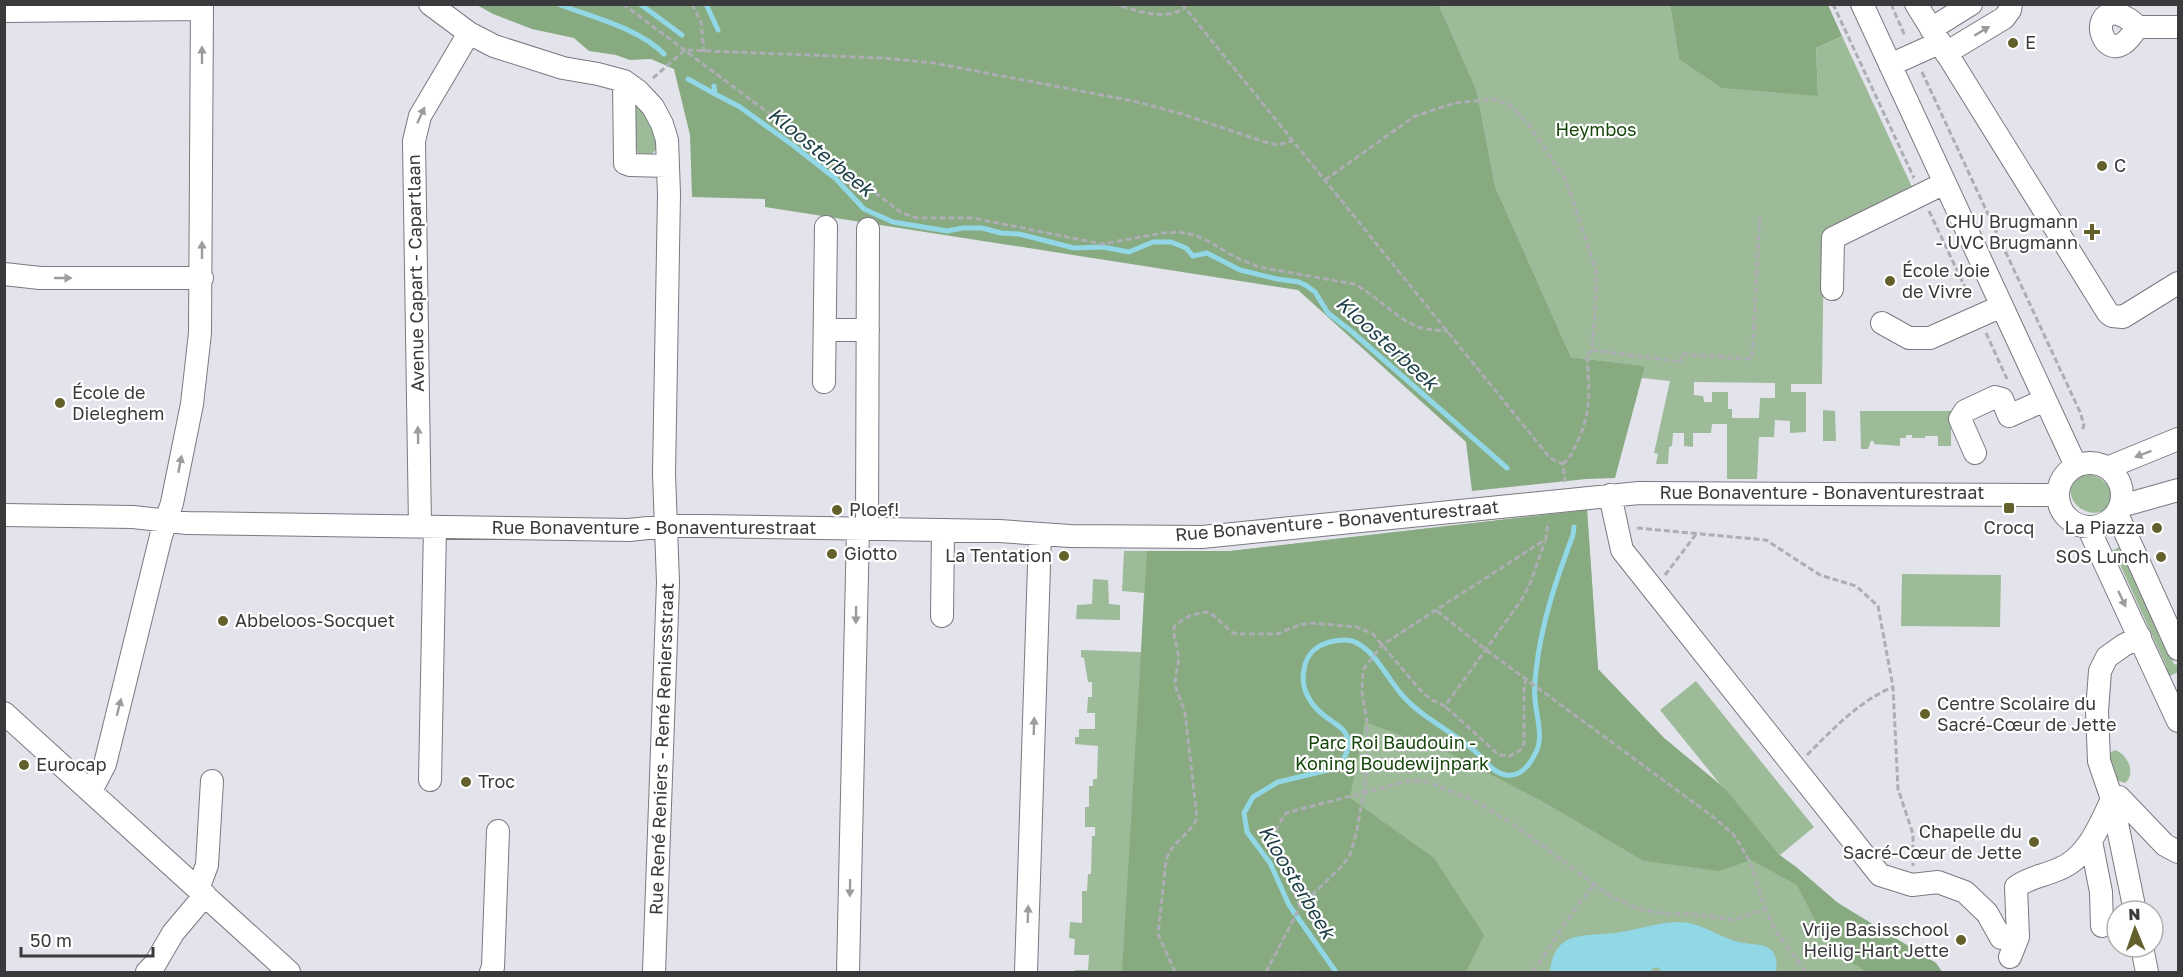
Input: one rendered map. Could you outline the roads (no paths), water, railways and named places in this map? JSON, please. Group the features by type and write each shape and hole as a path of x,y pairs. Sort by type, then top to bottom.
{"street":[{"path":"430,4 469,33 494,46 563,68 598,74 632,86 625,163 668,166"},
{"path":"1862,4 2076,466"},
{"path":"1916,4 1930,45 2108,313 2112,316 2123,317 2178,283"},
{"path":"1930,45 1971,4"},
{"path":"1890,64 1930,45 2004,18 2011,4"},
{"path":"4,11 202,7 202,278 200,333 192,404 167,521 105,764 91,791"},
{"path":"2137,27 2176,31"},
{"name":"Avenue Capart - Capartlaan","path":"430,780 427,526 414,141 420,116 469,33"},
{"name":"Rue René Reniers - René Reniersstraat","path":"632,86 653,106 662,124 667,140 668,166 664,474 667,591 654,972"},
{"path":"1832,289 1833,238 1945,183"},
{"path":"824,382 826,227"},
{"path":"848,972 863,529 868,229"},
{"path":"4,274 40,278 202,278"},
{"path":"1882,323 1909,338 1930,338 2002,306"},
{"path":"825,330 868,330"},
{"path":"1975,453 1960,419 1965,411 1995,397 2002,399 2009,416 2045,400"},
{"path":"2108,468 2178,439"},
{"path":"2092,463 2108,468 2121,484 2122,499 2119,510 2109,522 2099,526 2088,527 2076,524 2060,507 2058,495 2061,483 2067,473 2076,466 2092,463"},
{"path":"2119,510 2178,490"},
{"name":"Rue Bonaventure - Bonaventurestraat","path":"4,515 133,517 167,521 629,530 667,526 1203,537 1639,493 2058,495"},
{"path":"1610,495 1622,550 1880,875 1912,885 1938,882 1965,892 1987,914 2006,947 2018,937 2016,888 2026,880 2068,865 2091,841 2112,799 2119,796 2165,845 2178,852"},
{"path":"2119,510 2178,649"},
{"path":"2088,527 2178,721"},
{"path":"942,616 943,530"},
{"path":"1026,972 1040,534"},
{"path":"2132,899 2112,799 2105,784 2097,749 2099,679 2107,657 2140,637"},
{"path":"4,713 290,972"},
{"path":"147,972 155,964 173,933 202,892 207,865 212,781"},
{"path":"491,972 494,967 498,831"},
{"path":"2091,841 2098,875 2103,926"}],"water":[{"path":"1676,922 1694,924 1735,941 1768,948 1775,957 1776,972 1663,972 1657,967 1650,972 1550,972 1553,957 1559,947 1576,937 1609,934"}],"waterway":[{"name":"Kloosterbeek","path":"558,4 628,30 642,37 664,54"},
{"name":"Kloosterbeek","path":"640,4 682,35"},
{"name":"Kloosterbeek","path":"706,4 718,30"},
{"name":"Kloosterbeek","path":"688,79 715,94"},
{"name":"Kloosterbeek","path":"714,86 715,94 740,107 794,146 836,179 864,209 893,222 947,231 982,228 1001,233 1019,234 1074,248 1103,247 1129,252 1153,242 1171,242 1186,248 1193,256 1207,253 1240,270 1299,282 1315,292 1328,313 1507,468"},
{"name":"Kloosterbeek","path":"1336,972 1289,905 1270,863 1247,832 1244,813 1253,797 1278,782 1337,768 1346,755 1348,740 1344,731 1316,708 1305,690 1303,677 1308,657 1315,649 1327,643 1338,640 1357,643 1370,653 1410,704 1468,745 1497,772 1506,775 1521,772 1531,761 1538,746 1535,692 1538,654 1550,602 1574,527"}],"place":[{"name":"E","path":"2013,43"},
{"name":"C","path":"2102,166"},
{"name":"CHU Brugmann - UVC Brugmann","path":"2092,232"},
{"name":"École Joie de Vivre","path":"1890,281"},
{"name":"École de Dieleghem","path":"60,403"},
{"name":"Crocq","path":"2009,508"},
{"name":"Ploef!","path":"837,510"},
{"name":"La Piazza","path":"2157,528"},
{"name":"Giotto","path":"832,554"},
{"name":"La Tentation","path":"1064,556"},
{"name":"SOS Lunch","path":"2161,557"},
{"name":"Abbeloos-Socquet","path":"223,621"},
{"name":"Centre Scolaire du Sacré-Cœur de Jette","path":"1925,714"},
{"name":"Eurocap","path":"24,765"},
{"name":"Troc","path":"466,782"},
{"name":"Chapelle du Sacré-Cœur de Jette","path":"2034,842"},
{"name":"Vrije Basisschool Heilig-Hart Jette","path":"1961,940"}],"park label":[{"name":"Heymbos","path":"1596,130"},
{"name":"Parc Roi Baudouin - Koning Boudewijnpark","path":"1392,753"}]}
